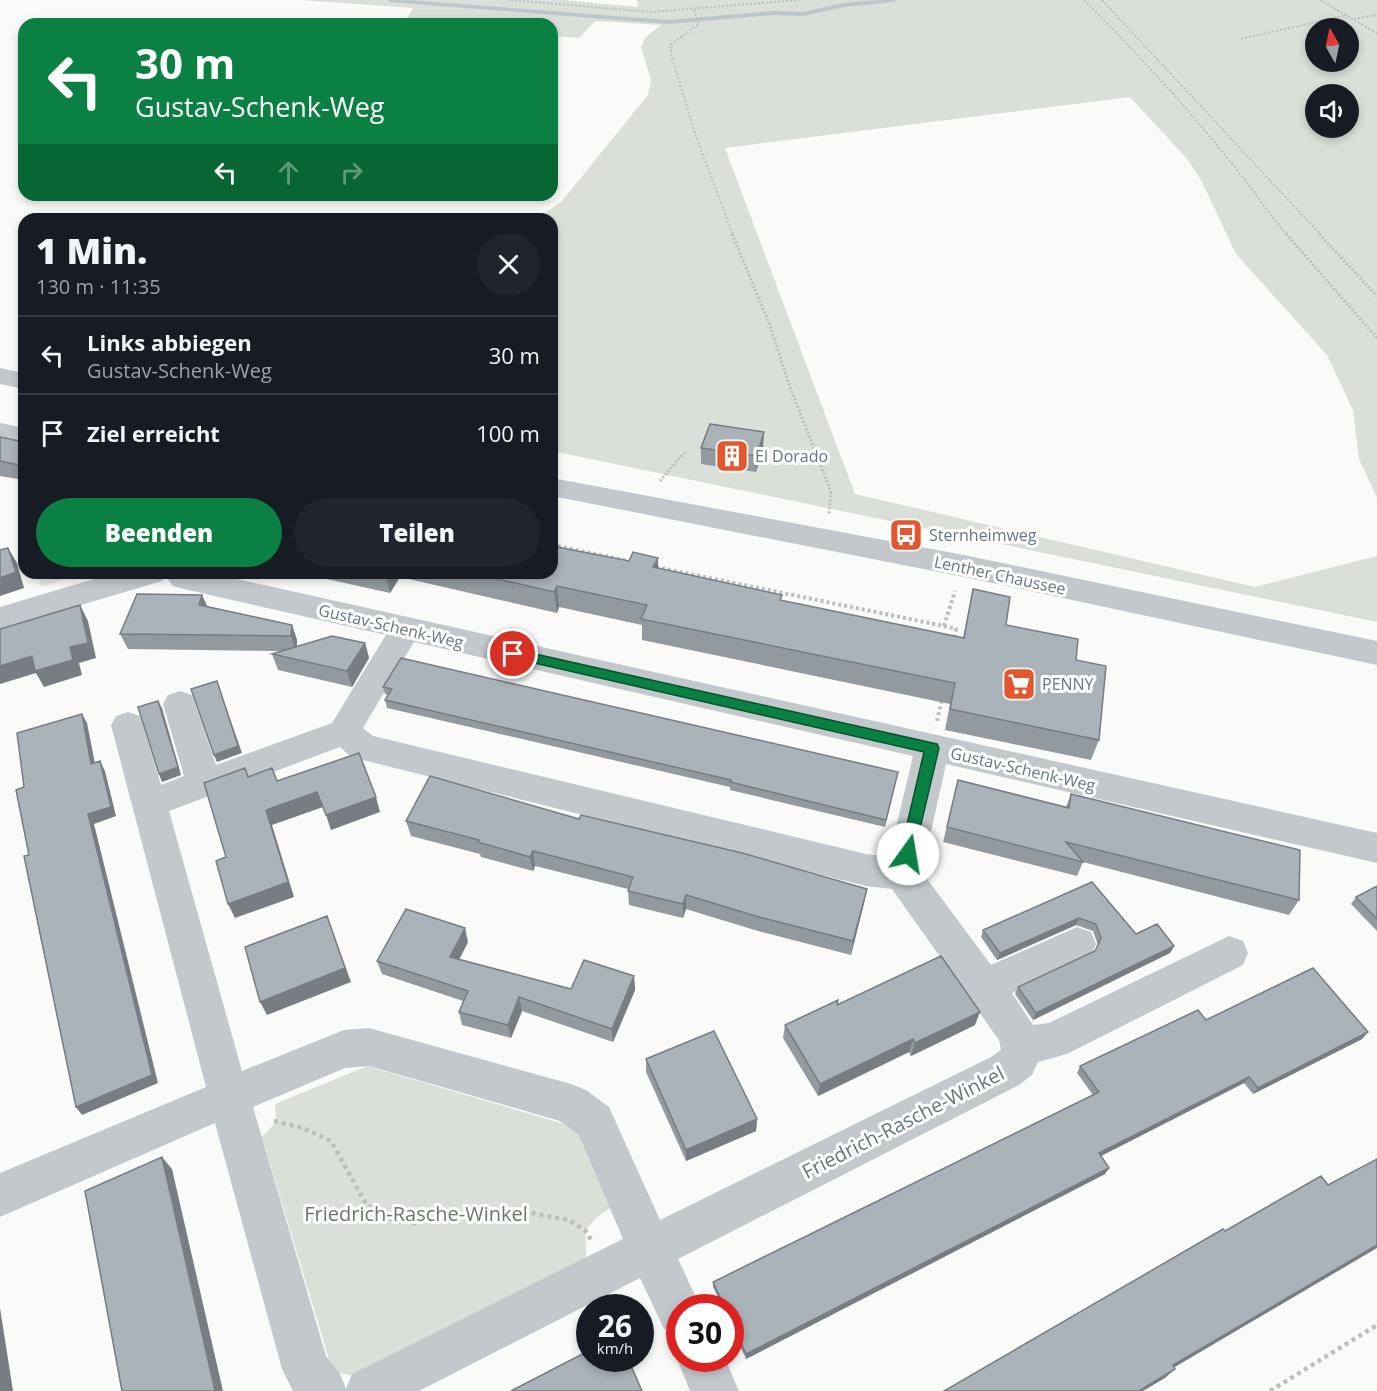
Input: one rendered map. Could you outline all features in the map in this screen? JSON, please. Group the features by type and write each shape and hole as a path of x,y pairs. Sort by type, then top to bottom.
{"street":[{"path":"0,376 18,380"},
{"path":"0,432 18,436"},
{"path":"642,505 660,481"},
{"name":"Lenther Chaussee","path":"558,488 823,542 964,566 1377,653"},
{"path":"0,618 131,579"},
{"name":"Gustav-Schenk-Weg","path":"188,579 405,630 1377,848"},
{"path":"149,804 344,732 405,630"},
{"path":"180,704 204,784"},
{"path":"128,725 306,1369 323,1391"},
{"path":"344,732 363,747 866,870 903,875 1013,1027 1022,1045 1053,1041 1229,953"},
{"path":"903,875 932,748"},
{"path":"984,987 1077,944"},
{"name":"Friedrich-Rasche-Winkel","path":"369,1391 1005,1071 1018,1061 1022,1045"},
{"path":"0,1195 344,1049 369,1047 571,1104 594,1121 671,1294"},
{"path":"706,1372 715,1391"}],"path":[{"path":"511,0 618,11 694,10 800,0"},
{"path":"1084,0 1152,69 1241,174 1260,204 1377,338"},
{"path":"1102,0 1377,296"},
{"path":"1320,0 1351,18"},
{"path":"694,10 699,24 670,45 672,58 697,139 750,282 769,323 831,492 823,542"},
{"path":"1240,39 1347,15"},
{"path":"1359,19 1377,15"},
{"path":"1359,23 1377,33"},
{"path":"660,481 685,452"},
{"path":"558,546 957,629 952,651"},
{"path":"944,626 957,584"},
{"path":"932,748 943,694"},
{"path":"276,1122 303,1128 331,1141 366,1204 388,1218 415,1223 499,1211 522,1211 568,1220 585,1230"},
{"path":"1270,1391 1377,1325"}],"shaded area":[{"path":"39,579 67,579 41,587"}],"green space":[{"path":"301,0 564,0 638,7 637,0 1377,0 1377,498 1359,459 1353,410 1327,355 1236,254 1202,182 1188,160 1130,97 725,148 855,494 1255,587 1377,556 1377,622 558,452 558,213 545,213 562,201 648,95 651,80 641,47 645,38 661,25 595,21 579,38 558,36 558,18 407,18 413,8"},
{"name":"Friedrich-Rasche-Winkel","path":"367,1066 578,1128 612,1207 597,1217 585,1230 587,1268 368,1378 333,1372 262,1137 276,1122 275,1104"}],"building":[{"path":"710,424 764,432 757,456 701,448"},
{"path":"0,437 18,441 18,465 0,461"},
{"path":"558,547 629,561 633,552 658,558 653,567 782,595 780,600 964,638 973,589 1010,597 1006,625 1078,639 1076,660 1106,666 1099,740 950,709 955,683 641,619 647,605 557,586 554,592 498,579 558,579"},
{"path":"8,548 16,572 0,578 0,550"},
{"path":"137,594 202,595 199,605 292,625 291,636 120,634"},
{"path":"80,605 88,643 70,647 73,660 35,671 32,656 0,666 0,629"},
{"path":"332,636 365,643 347,671 272,654"},
{"path":"401,658 898,772 886,820 730,782 731,780 385,700 392,689 383,687"},
{"path":"217,681 238,746 214,755 191,689"},
{"path":"158,701 178,767 159,774 138,707"},
{"path":"82,714 91,764 100,761 111,807 88,814 152,1075 76,1107 24,856 29,855 16,790 24,787 17,733"},
{"path":"359,753 376,797 326,815 317,792 266,810 288,882 228,904 216,861 226,857 204,783 245,768 248,777 272,768 277,781"},
{"path":"430,776 579,819 581,815 742,853 867,889 853,941 759,917 686,895 683,904 628,891 633,877 533,851 530,857 478,842 479,840 406,821"},
{"path":"958,780 1069,808 1071,794 1300,850 1299,900 1066,842 1083,862 947,827"},
{"path":"1092,882 1136,934 1157,924 1174,946 1036,1013 1018,987 1095,951 1101,938 1096,924 1079,918 1000,953 983,930"},
{"path":"1377,886 1377,919 1356,897"},
{"path":"406,909 465,928 450,957 571,989 584,960 634,976 612,1029 519,997 508,1025 459,1012 468,991 377,961"},
{"path":"327,916 345,968 260,1002 245,947"},
{"path":"941,956 980,1012 915,1043 913,1039 820,1084 785,1025 838,1000 837,1005"},
{"path":"1313,968 1368,1032 1258,1088 1249,1077 1099,1153 1109,1168 746,1354 744,1350 744,1294 719,1294 713,1282 1099,1092 1080,1066 1198,1010 1206,1020"},
{"path":"714,1031 757,1119 686,1150 646,1059"},
{"path":"162,1157 215,1391 122,1391 85,1191"},
{"path":"1377,1159 1377,1245 1173,1365 1175,1369 1139,1391 944,1391 1223,1229 1225,1231 1321,1176 1328,1185"},
{"path":"576,1357 576,1372 634,1372 642,1391 511,1391"}],"waterway":[{"path":"390,0 668,22 774,13 803,14 844,5 894,0"}],"place":[{"name":"El Dorado","path":"732,456"},
{"name":"Sternheimweg","path":"906,535"},
{"name":"PENNY","path":"1019,684"}],"route":[{"path":"513,654 932,748 908,854"}]}
